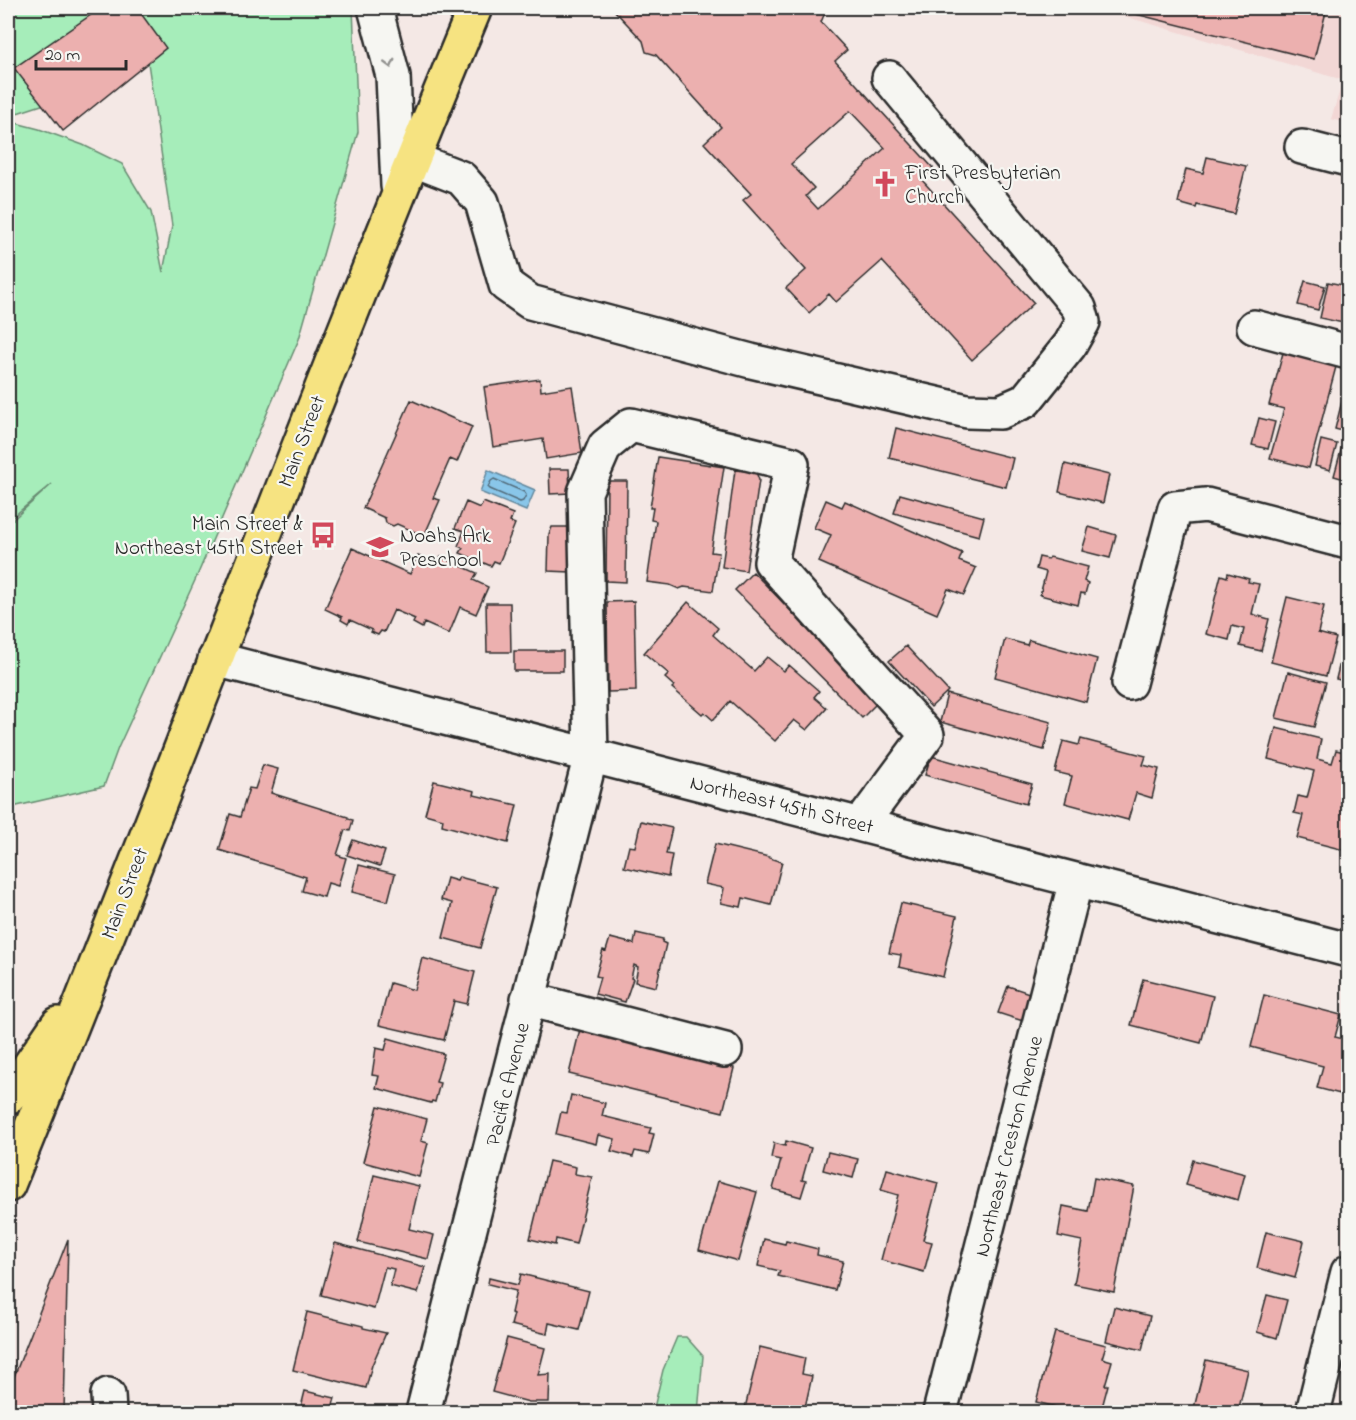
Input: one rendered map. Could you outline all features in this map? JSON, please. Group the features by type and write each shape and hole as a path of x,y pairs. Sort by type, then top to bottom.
{"main road":[{"name":"Main Street","path":"8,1185 398,193 475,8"},
{"name":"Main Street","path":"8,1097 92,976"}],"street":[{"path":"375,8 393,76 398,193"},
{"path":"412,159 461,178 482,202 506,285 530,302 763,364 967,411 1000,412 1026,401 1070,345 1083,322 1079,308 889,78"},
{"path":"1302,147 1348,159"},
{"path":"1254,327 1348,352"},
{"name":"Pacific Avenue","path":"423,1413 591,755 585,492 605,446 631,425 792,464 771,562 927,735 861,824"},
{"path":"1129,683 1175,508 1206,505 1348,542"},
{"name":"Northeast 45th Street","path":"215,659 1348,950"},
{"name":"Northeast Creston Avenue","path":"940,1413 1076,880"},
{"path":"528,999 725,1050"},
{"path":"1312,1413 1348,1272"}],"shaded area":[{"path":"1096,8 1348,8 1348,123 1331,119 1343,80"}],"green space":[{"path":"8,8 353,8 358,132 299,339 197,576 118,748 104,786 8,808 8,524 52,484 8,521 8,121 39,129 83,145 122,164 151,212 163,272 172,226 142,22 66,97 8,116"},
{"path":"677,1337 686,1337 703,1356 698,1412 653,1412 663,1370"}],"water":[{"path":"488,470 535,490 526,511 480,492"}],"building":[{"path":"101,8 137,8 166,48 63,131 14,68"},
{"name":"First Presbyterian Church","path":"612,8 827,8 821,22 847,50 835,61 933,168 921,179 1034,303 972,360 882,261 836,302 829,294 809,313 786,288 806,270 743,200 751,194 704,143 721,127 656,55 646,52 643,41","holes":["850,111 885,148 818,209 806,196 814,188 791,164"]},
{"path":"1112,8 1327,8 1314,59"},
{"path":"1207,157 1246,166 1234,214 1178,203 1186,169 1203,173"},
{"path":"1305,281 1325,286 1318,310 1298,305"},
{"path":"1328,282 1348,286 1348,324 1320,318"},
{"path":"1284,349 1337,363 1309,468 1270,458 1284,409 1269,405"},
{"path":"540,379 541,391 572,386 582,453 546,459 543,439 493,447 484,387"},
{"path":"1345,389 1348,390 1348,480 1334,476 1346,432 1335,429"},
{"path":"411,400 472,427 457,462 450,459 433,498 440,500 424,536 397,524 393,526 386,523 385,518 363,508"},
{"path":"1259,418 1275,422 1268,449 1252,445"},
{"path":"896,428 1013,458 1006,487 889,458"},
{"path":"1321,440 1337,444 1330,470 1315,466"},
{"path":"658,457 724,467 711,552 719,553 713,591 684,587 679,589 670,585 647,582 656,521 651,520 653,508 650,508"},
{"path":"1065,464 1109,475 1103,503 1059,492"},
{"path":"549,469 569,469 570,493 550,494"},
{"path":"735,470 756,472 759,480 746,571 722,567"},
{"path":"607,481 627,481 626,582 606,581"},
{"path":"900,494 984,517 979,536 894,513"},
{"path":"826,500 842,507 845,501 962,553 959,561 976,568 964,595 948,589 937,614 819,562 831,535 814,528"},
{"path":"466,502 480,508 483,502 513,514 510,522 515,524 499,563 494,561 491,566 460,553 463,548 458,546 464,531 455,528"},
{"path":"552,527 572,527 571,572 548,571 549,535"},
{"path":"1089,527 1116,535 1110,558 1082,551"},
{"path":"352,548 410,574 418,556 437,564 441,557 477,573 473,580 488,587 476,614 460,607 449,634 424,623 422,628 413,623 415,619 394,610 384,632 381,631 378,635 350,620 348,624 341,620 342,617 325,609"},
{"path":"1039,557 1048,559 1050,557 1088,567 1084,581 1088,583 1085,594 1081,593 1078,605 1040,595 1046,572 1036,569"},
{"path":"753,572 879,701 862,718 735,590"},
{"path":"1228,573 1259,584 1252,614 1269,619 1261,651 1240,646 1244,629 1232,626 1229,640 1206,634 1221,575 1227,577"},
{"path":"1287,597 1324,606 1318,633 1336,638 1326,676 1271,662"},
{"path":"634,601 636,691 608,692 607,602"},
{"path":"688,602 718,628 713,635 754,671 767,657 784,671 789,665 819,691 814,697 827,708 807,730 794,720 775,741 730,701 713,720 704,712 702,714 672,688 674,686 665,678 669,674 644,653"},
{"path":"486,603 510,603 511,652 487,652"},
{"path":"1348,629 1348,682 1336,679"},
{"path":"1005,639 1027,645 1029,640 1097,659 1086,702 995,677"},
{"path":"906,646 948,691 931,707 889,661"},
{"path":"514,651 563,651 563,671 514,671"},
{"path":"1288,672 1326,682 1314,727 1276,718"},
{"path":"947,694 1051,722 1044,750 940,722"},
{"path":"1276,728 1321,739 1317,759 1332,763 1336,750 1348,753 1348,851 1297,838 1303,815 1294,813 1298,796 1307,798 1314,771 1268,759"},
{"path":"1081,739 1146,756 1143,765 1159,769 1152,798 1136,793 1128,820 1065,803 1072,776 1055,772 1063,741 1079,745"},
{"path":"931,756 1032,784 1026,804 925,775"},
{"path":"263,765 278,769 271,793 353,820 350,831 345,830 337,855 346,858 338,886 328,883 324,897 302,891 306,877 219,850 230,814 240,817 249,788 255,789"},
{"path":"434,781 475,791 474,795 517,805 508,843 442,825 443,819 425,814"},
{"path":"641,821 672,828 666,854 672,855 668,877 624,867 629,846 635,847"},
{"path":"353,840 385,851 380,866 347,855"},
{"path":"715,844 782,862 771,905 743,898 741,907 721,903 724,888 705,884"},
{"path":"359,865 395,874 388,901 352,892"},
{"path":"459,877 497,887 480,948 443,938 452,903 441,900 447,878 457,881"},
{"path":"901,903 957,916 943,977 899,967 901,955 889,953"},
{"path":"636,933 663,939 662,942 666,944 656,987 635,982 638,967 634,965 631,978 633,979 625,1002 595,994 600,977 596,976 603,950 606,951 610,938 634,944"},
{"path":"422,958 475,972 467,1004 454,1001 444,1040 379,1025 390,983 414,990"},
{"path":"1143,979 1213,996 1201,1043 1131,1025"},
{"path":"1008,986 1035,995 1026,1022 998,1013"},
{"path":"1264,995 1341,1015 1335,1037 1348,1040 1348,1096 1317,1088 1323,1066 1251,1047"},
{"path":"580,1029 734,1068 723,1112 569,1074"},
{"path":"388,1038 444,1054 436,1082 440,1083 435,1102 431,1103 376,1088 379,1076 372,1075 376,1048 385,1050"},
{"path":"571,1095 605,1103 602,1116 651,1128 649,1133 654,1134 649,1154 635,1151 633,1157 611,1151 615,1139 598,1135 596,1144 556,1134 561,1112 567,1113"},
{"path":"378,1106 427,1119 421,1141 428,1143 419,1177 363,1162"},
{"path":"786,1141 811,1148 802,1180 806,1181 801,1197 773,1189 781,1160 771,1158 774,1143 785,1146"},
{"path":"828,1152 858,1159 853,1178 823,1170"},
{"path":"1193,1160 1245,1174 1238,1200 1186,1185"},
{"path":"549,1161 576,1167 575,1174 592,1177 576,1244 556,1239 555,1245 530,1239"},
{"path":"887,1169 938,1183 923,1240 932,1242 924,1272 881,1260 898,1195 881,1190"},
{"path":"374,1175 419,1186 409,1229 434,1235 428,1259 358,1242"},
{"path":"1094,1178 1134,1186 1114,1292 1074,1284 1082,1241 1058,1236 1063,1206 1088,1211"},
{"path":"718,1181 757,1192 738,1261 699,1250"},
{"path":"1266,1232 1304,1241 1295,1278 1257,1268"},
{"path":"68,1239 64,1412 8,1412 8,1392"},
{"path":"764,1239 785,1244 786,1241 818,1249 817,1255 843,1261 835,1290 778,1276 780,1271 758,1266"},
{"path":"335,1243 425,1267 418,1293 390,1286 394,1269 385,1267 374,1309 321,1295"},
{"path":"521,1274 589,1291 579,1330 549,1323 547,1334 511,1325 516,1291 488,1284 489,1278 518,1285"},
{"path":"1267,1295 1287,1300 1277,1338 1257,1332"},
{"path":"1114,1307 1150,1316 1142,1350 1106,1341"},
{"path":"307,1312 386,1333 372,1365 366,1388 293,1370"},
{"path":"1055,1332 1106,1345 1102,1358 1112,1361 1101,1411 1078,1409 1077,1412 1036,1402"},
{"path":"507,1338 545,1348 538,1375 550,1374 549,1402 529,1402 492,1392"},
{"path":"760,1347 805,1358 802,1374 812,1376 804,1412 744,1412"},
{"path":"1206,1360 1248,1370 1238,1412 1193,1412"},
{"path":"305,1391 335,1398 331,1412 301,1407"}],"place":[{"name":"First Presbyterian Church","path":"885,184"},
{"name":"Main Street & Northeast 45th Street","path":"323,535"},
{"name":"Noahs Ark Preschool","path":"380,547"}]}
